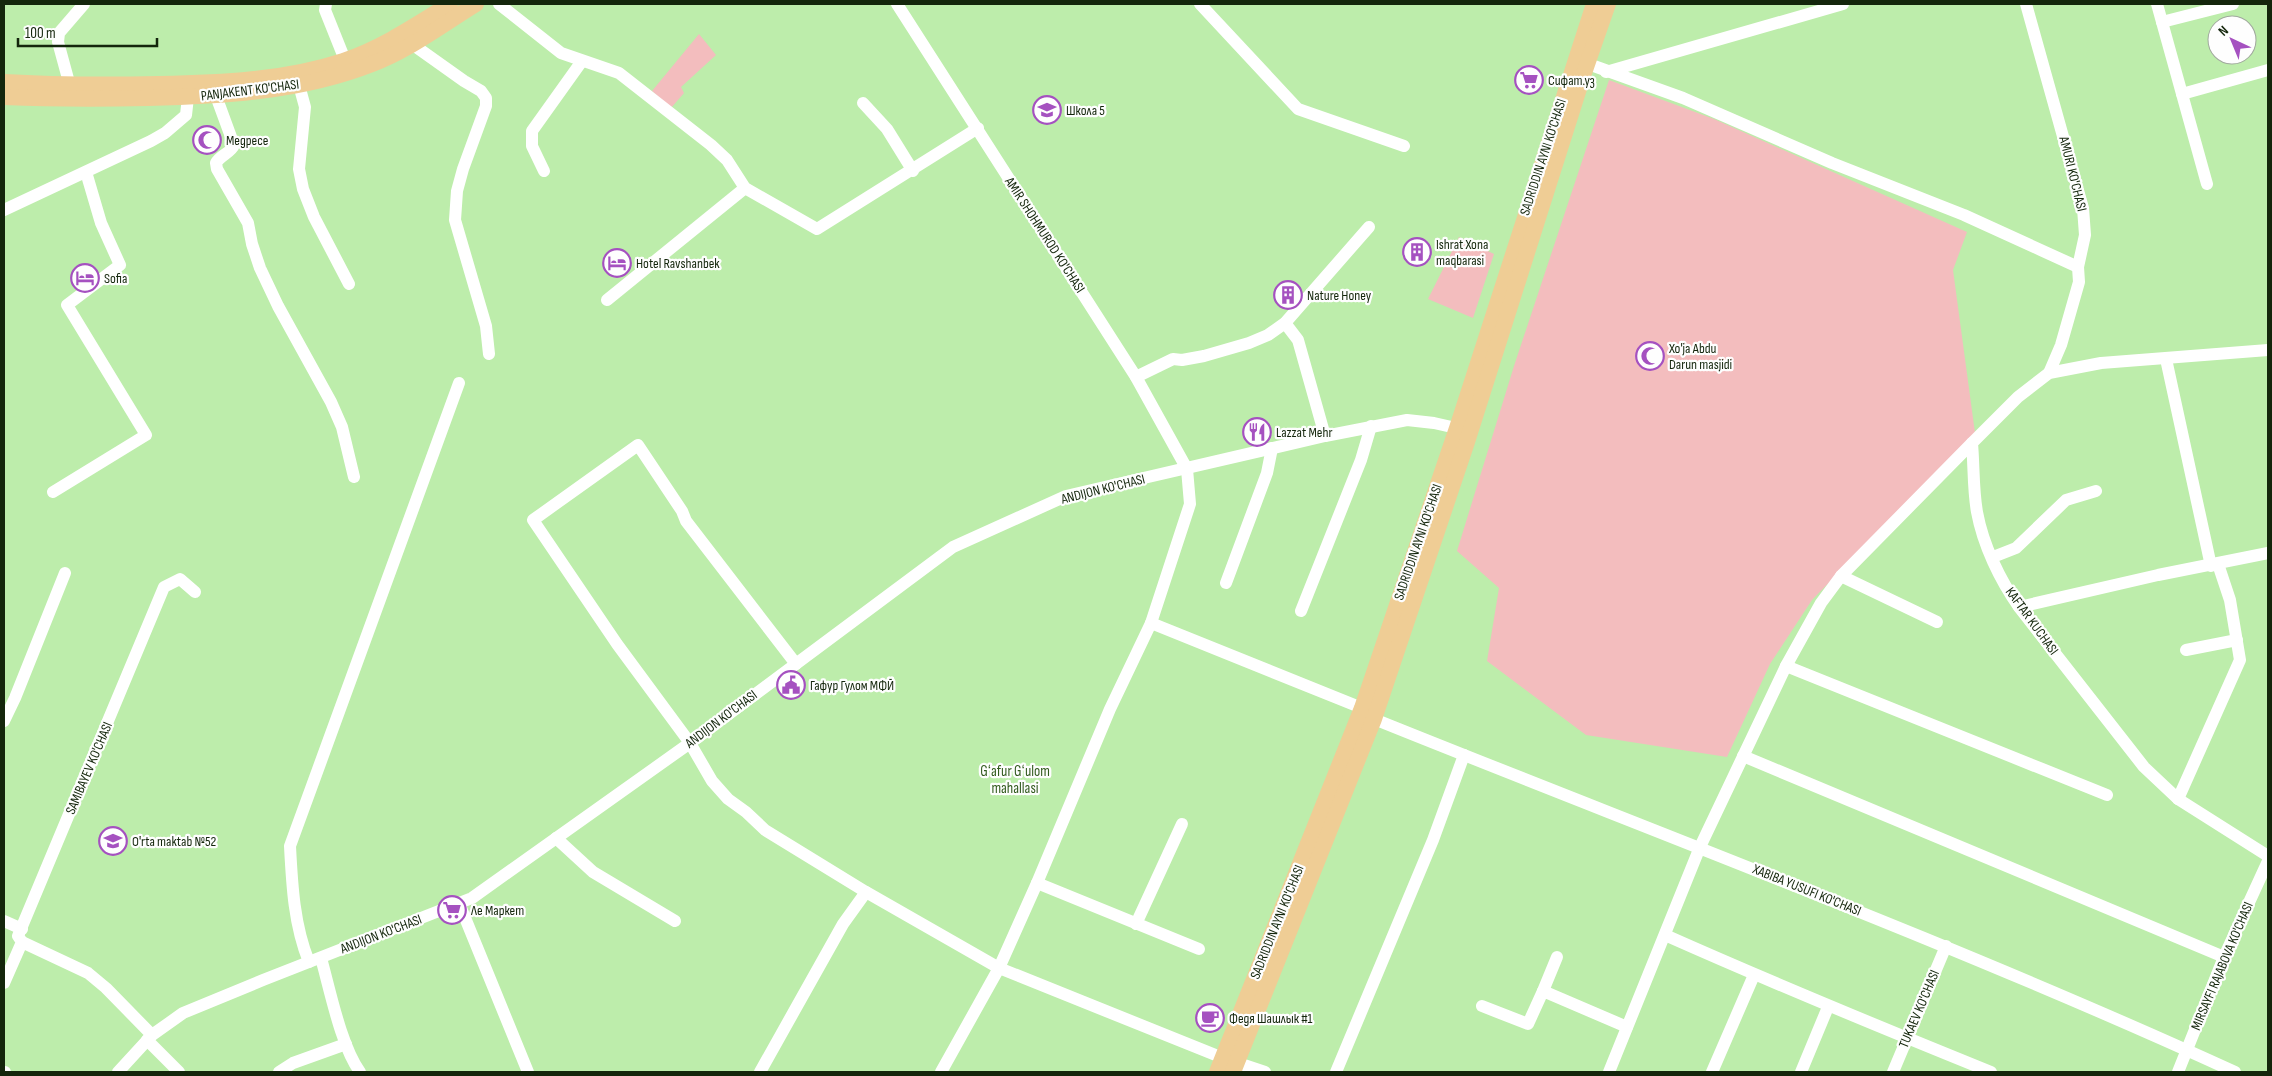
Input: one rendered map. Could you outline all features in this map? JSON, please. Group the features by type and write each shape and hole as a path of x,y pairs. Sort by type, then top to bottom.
{"main road":[{"name":"PANJAKENT KO'CHASI","path":"4,82 70,86 208,83 304,71 345,60 387,42 450,4"},
{"name":"PANJAKENT KO'CHASI","path":"4,97 72,100 216,96 298,85 371,65 412,44 476,4"},
{"name":"SADRIDDIN AYNI KO'CHASI","path":"1228,1066 1374,719 1581,61 1594,4"},
{"name":"SADRIDDIN AYNI KO'CHASI","path":"1581,61 1608,4"},
{"name":"SADRIDDIN AYNI KO'CHASI","path":"1228,1066 1464,429"}],"street":[{"path":"70,86 58,42 60,34 84,4"},
{"path":"326,4 325,10 345,60"},
{"path":"499,4 560,53 619,74 727,160 745,188 817,229 978,128"},
{"name":"AMIR SHOHMUROD KO'CHASI","path":"897,4 1136,377 1187,469"},
{"path":"1200,4 1298,109 1404,146"},
{"path":"1606,72 1843,4"},
{"name":"AMURI KO'CHASI","path":"2026,4 2083,208 2086,235 2078,267 2079,282 2060,345 2049,373"},
{"path":"2157,4 2207,184"},
{"path":"2162,22 2233,4"},
{"path":"412,44 481,91 486,98 486,106 457,191 455,220 486,326 489,354"},
{"path":"544,171 532,146 532,131 582,61"},
{"path":"1581,61 1606,72 1683,98 1832,163 1964,215 2078,267"},
{"path":"2182,94 2268,70"},
{"path":"298,85 305,106 299,169 303,188 314,217 350,284"},
{"path":"216,96 234,145 231,150 217,160 218,169 248,222 252,244 260,268 278,306 342,427 354,477"},
{"path":"4,210 166,133 186,115 188,97"},
{"path":"863,103 887,129 912,171"},
{"path":"53,492 146,435 67,305 120,265 101,223 86,172"},
{"path":"607,300 745,188"},
{"path":"1136,377 1173,359 1182,360 1204,356 1249,343 1268,335 1284,323 1369,227"},
{"path":"1284,323 1298,340 1325,436"},
{"path":"1609,1072 1700,846 1786,666 1821,603 1842,576 2018,397 2049,373 2101,363 2268,350"},
{"path":"2166,359 2214,565 2230,600 2240,660 2178,799"},
{"path":"360,1072 346,1044 315,960 302,945 292,892 290,846 459,383"},
{"name":"ANDIJON KO'CHASI","path":"118,1072 149,1038 184,1013 472,898 690,743 953,547 1066,496 1272,448 1407,420 1464,429"},
{"path":"1302,611 1361,460 1371,426"},
{"name":"KAFTAR KUCHASI","path":"1972,443 1977,511 1983,535 2007,589 2019,607 2144,767 2178,799 2268,856"},
{"path":"796,664 686,521 682,511 638,445 533,520 617,644 690,743 712,781 728,799 765,830 866,892 999,968 1228,1066 1266,1072"},
{"path":"1226,583 1267,473 1272,448"},
{"path":"941,1072 999,968 1110,710 1151,623 1190,504 1187,469"},
{"path":"1993,557 2016,548 2066,500 2096,491"},
{"path":"2019,607 2158,575 2268,553"},
{"path":"4,721 65,572"},
{"path":"1842,576 1937,622"},
{"name":"SAMIBAYEV KO'CHASI","path":"4,983 164,586 180,579 195,592"},
{"path":"1151,623 1362,708"},
{"path":"2186,650 2237,640"},
{"path":"1786,666 2107,795"},
{"name":"XABIBA YUSUFI KO'CHASI","path":"1374,719 1700,846 1946,946 2235,1072"},
{"path":"1336,1072 1433,840 1464,755"},
{"path":"1743,756 2224,957"},
{"path":"1136,924 1182,824"},
{"path":"556,838 593,872 675,921"},
{"name":"MIRSAYFI RAJABOVA KO'CHASI","path":"2178,1072 2224,957 2268,861"},
{"path":"1037,883 1200,950"},
{"path":"760,1072 843,924 866,892"},
{"path":"459,903 528,1072"},
{"path":"4,921 22,936 88,973 106,988 179,1072"},
{"path":"1665,935 1828,1007 1908,1037 1991,1072"},
{"name":"TUKAEV KO'CHASI","path":"1893,1072 1946,946"},
{"path":"1482,1006 1528,1024 1556,957"},
{"path":"1712,1072 1754,975"},
{"path":"1543,991 1627,1027"},
{"path":"1800,1072 1828,1007"},
{"path":"279,1072 293,1063 346,1044"}],"shaded area":[{"path":"699,34 716,55 681,87 684,93 671,108 652,91"},
{"path":"1609,80 1714,119 1967,232 1953,270 1975,433 1812,600 1770,664 1727,757 1586,735 1487,661 1499,588 1457,551 1514,366"},
{"path":"1459,237 1494,254 1473,318 1428,299"}],"place":[{"name":"Сифат.уз","path":"1529,80"},
{"name":"Школа 5","path":"1047,110"},
{"name":"Медресе","path":"207,140"},
{"name":"Ishrat Хоnа mаqbаrasi","path":"1417,252"},
{"name":"Hotel Ravshanbek","path":"617,263"},
{"name":"Sofia","path":"85,278"},
{"name":"Nature Honey","path":"1288,295"},
{"name":"Xo'ja Abdu Darun masjidi","path":"1650,356"},
{"name":"Lazzat Mehr","path":"1257,432"},
{"name":"Гафур Гулом МФЙ","path":"791,685"},
{"name":"O'rta maktab №52","path":"113,841"},
{"name":"Ле Маркет","path":"452,910"},
{"name":"Федя Шашлык #1","path":"1210,1018"}],"district":[{"name":"Gʻafur Gʻulom mahallasi","path":"1015,780"}]}
